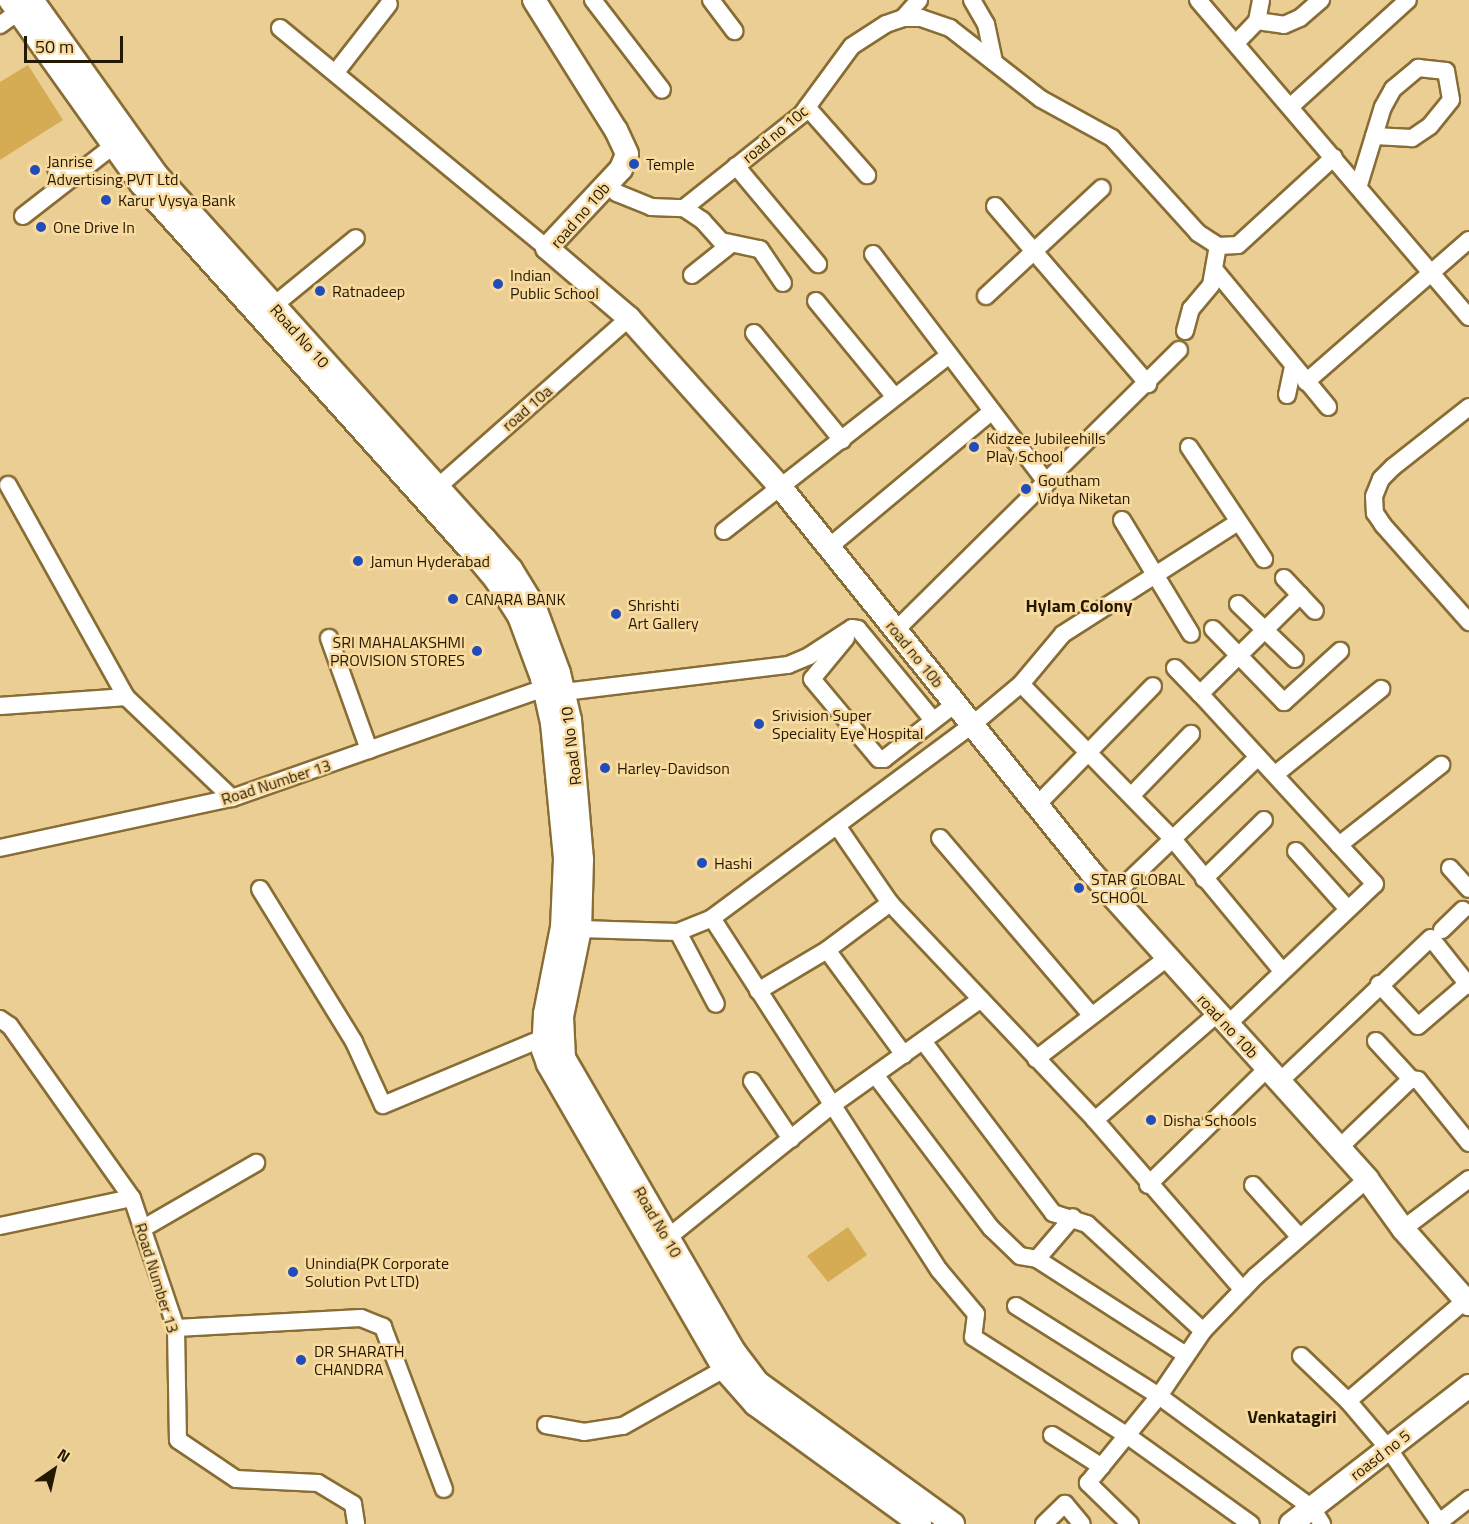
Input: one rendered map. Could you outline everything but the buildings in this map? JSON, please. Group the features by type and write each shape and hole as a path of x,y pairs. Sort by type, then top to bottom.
{"main road":[{"name":"road no 10b","path":"534,0 616,130 627,154 621,169 547,248 629,318 782,489 1112,897 1367,1179 1403,1229 1467,1302"},
{"name":"Road No 10","path":"15,9 113,146 182,232 431,493"},
{"name":"Road No 10","path":"15,9 273,306 431,493 496,580 519,616 554,690 582,859 580,930 562,1017 561,1047 724,1369 755,1404 920,1524"},
{"name":"Road No 10","path":"554,690 552,723 565,860 562,927 543,1038 548,1064 557,1083 660,1243 757,1382 953,1524"},
{"name":"roasd no 5","path":"1291,1524 1317,1516 1388,1448 1469,1386"}],"street":[{"path":"593,0 662,90"},
{"path":"711,0 734,31"},
{"name":"road no 10c","path":"684,208 807,107 852,46 886,24 903,18 919,0"},
{"path":"972,0 986,24 994,62"},
{"path":"1236,43 1257,21 1260,0"},
{"path":"1257,21 1284,25 1300,18 1322,0"},
{"path":"1290,107 1408,0"},
{"path":"1202,2 1469,317"},
{"path":"336,72 389,4"},
{"path":"903,18 921,18 950,28 1041,99 1112,138 1198,233 1218,246 1238,245 1334,157"},
{"path":"280,28 547,248"},
{"path":"1359,185 1374,136 1383,107 1396,86 1418,68 1446,71 1451,100 1430,126 1412,138 1374,136"},
{"path":"807,107 867,175"},
{"path":"23,216 113,146"},
{"path":"736,166 818,264"},
{"path":"56,168 74,178"},
{"path":"607,184 635,202 684,208 702,220 721,241 760,249 783,282"},
{"path":"986,296 1102,188"},
{"path":"995,206 1148,384"},
{"path":"273,306 356,238"},
{"path":"1306,382 1469,240"},
{"path":"693,275 732,244"},
{"path":"1185,331 1191,309 1211,285 1218,246"},
{"path":"873,254 1047,483"},
{"path":"1215,269 1328,407"},
{"path":"816,301 894,396"},
{"name":"road 10a","path":"431,493 629,318"},
{"path":"754,333 842,440"},
{"path":"896,630 1148,384 1179,350"},
{"path":"724,531 782,489 894,396 949,355"},
{"path":"1287,395 1293,366"},
{"path":"1469,407 1393,467 1381,479 1374,496 1376,513 1383,525 1469,622"},
{"path":"829,547 991,411"},
{"path":"1189,447 1264,559"},
{"path":"8,485 126,697 232,798"},
{"path":"1122,520 1191,634"},
{"path":"580,930 678,932 712,918 838,827 972,725 1021,684 1063,634 1238,522"},
{"path":"1284,578 1315,611"},
{"path":"1200,694 1300,595"},
{"path":"1238,604 1295,659"},
{"path":"933,720 858,629 849,629 843,643 812,679 874,756 884,759 955,704"},
{"name":"Road Number 13","path":"0,848 232,798 369,750 554,690 788,665 809,656 849,629"},
{"path":"1214,629 1284,702 1340,651"},
{"path":"328,638 369,750"},
{"path":"1095,1120 1282,970 1375,884 1277,773 1258,757 1175,668"},
{"path":"1021,684 1172,838 1282,970"},
{"path":"1037,805 1153,686"},
{"path":"1277,773 1381,689"},
{"path":"0,706 126,697"},
{"path":"1132,795 1191,734"},
{"path":"1112,897 1258,757"},
{"path":"1339,845 1441,765"},
{"path":"1204,879 1264,820"},
{"path":"838,827 891,903 1095,1120 1148,1185 1243,1290"},
{"path":"940,838 1091,1015"},
{"path":"1296,851 1347,908"},
{"path":"1449,868 1469,889"},
{"path":"260,889 354,1042 383,1105 543,1038"},
{"path":"758,991 827,950 891,903"},
{"path":"1442,930 1467,910"},
{"path":"712,918 831,1106 939,1270 976,1314 973,1337 1128,1436 1251,1524"},
{"path":"678,932 716,1004"},
{"path":"1148,1185 1431,938 1468,985 1418,1026 1379,984"},
{"path":"827,950 904,1055"},
{"path":"1036,1059 1166,959"},
{"path":"660,1243 831,1106 981,999"},
{"name":"Road Number 13","path":"0,1019 10,1026 132,1198 176,1328 178,1440 236,1479 318,1483 353,1504 356,1524"},
{"path":"922,1041 1048,1208 1060,1216 1073,1217 1087,1224 1203,1331"},
{"path":"1376,1041 1411,1079 1418,1080 1469,1143"},
{"path":"876,1076 991,1228 1024,1259 1037,1259 1186,1355"},
{"path":"1339,1148 1411,1079"},
{"path":"752,1081 791,1139"},
{"path":"142,1229 256,1163"},
{"path":"1130,1524 1088,1483 1159,1396 1203,1331 1299,1236 1367,1179"},
{"path":"1403,1229 1469,1179"},
{"path":"1253,1185 1299,1236"},
{"path":"0,1226 132,1198"},
{"path":"1037,1259 1073,1217"},
{"path":"1348,1401 1467,1302"},
{"path":"1016,1306 1159,1396 1317,1516"},
{"path":"176,1328 361,1318 383,1327 444,1489"},
{"path":"1301,1356 1348,1401 1388,1448 1438,1523 1469,1499"},
{"path":"546,1425 584,1432 623,1426 724,1369"},
{"path":"1052,1435 1102,1467"},
{"path":"1044,1524 1065,1504 1082,1524"}],"shaded area":[{"path":"28,65 63,120 0,160 0,82"},
{"path":"848,1227 867,1255 828,1282 807,1256"}],"place":[{"name":"Temple","path":"634,164"},
{"name":"Janrise Advertising PVT Ltd","path":"35,170"},
{"name":"Karur Vysya Bank","path":"106,200"},
{"name":"One Drive In","path":"41,227"},
{"name":"Indian Public School","path":"498,284"},
{"name":"Ratnadeep","path":"320,291"},
{"name":"Kidzee Jubileehills Play School","path":"974,447"},
{"name":"Goutham Vidya Niketan","path":"1026,489"},
{"name":"Jamun Hyderabad","path":"358,561"},
{"name":"CANARA BANK","path":"453,599"},
{"name":"Shrishti Art Gallery","path":"616,614"},
{"name":"SRI MAHALAKSHMI PROVISION STORES","path":"477,651"},
{"name":"Srivision Super Speciality Eye Hospital","path":"759,724"},
{"name":"Harley-Davidson","path":"605,768"},
{"name":"Hashi","path":"702,863"},
{"name":"STAR GLOBAL SCHOOL","path":"1079,888"},
{"name":"Disha Schools","path":"1151,1120"},
{"name":"Unindia(PK Corporate Solution Pvt LTD)","path":"293,1272"},
{"name":"DR SHARATH CHANDRA","path":"301,1360"}],"district":[{"name":"Hylam Colony","path":"1079,606"},
{"name":"Venkatagiri","path":"1292,1417"}]}
